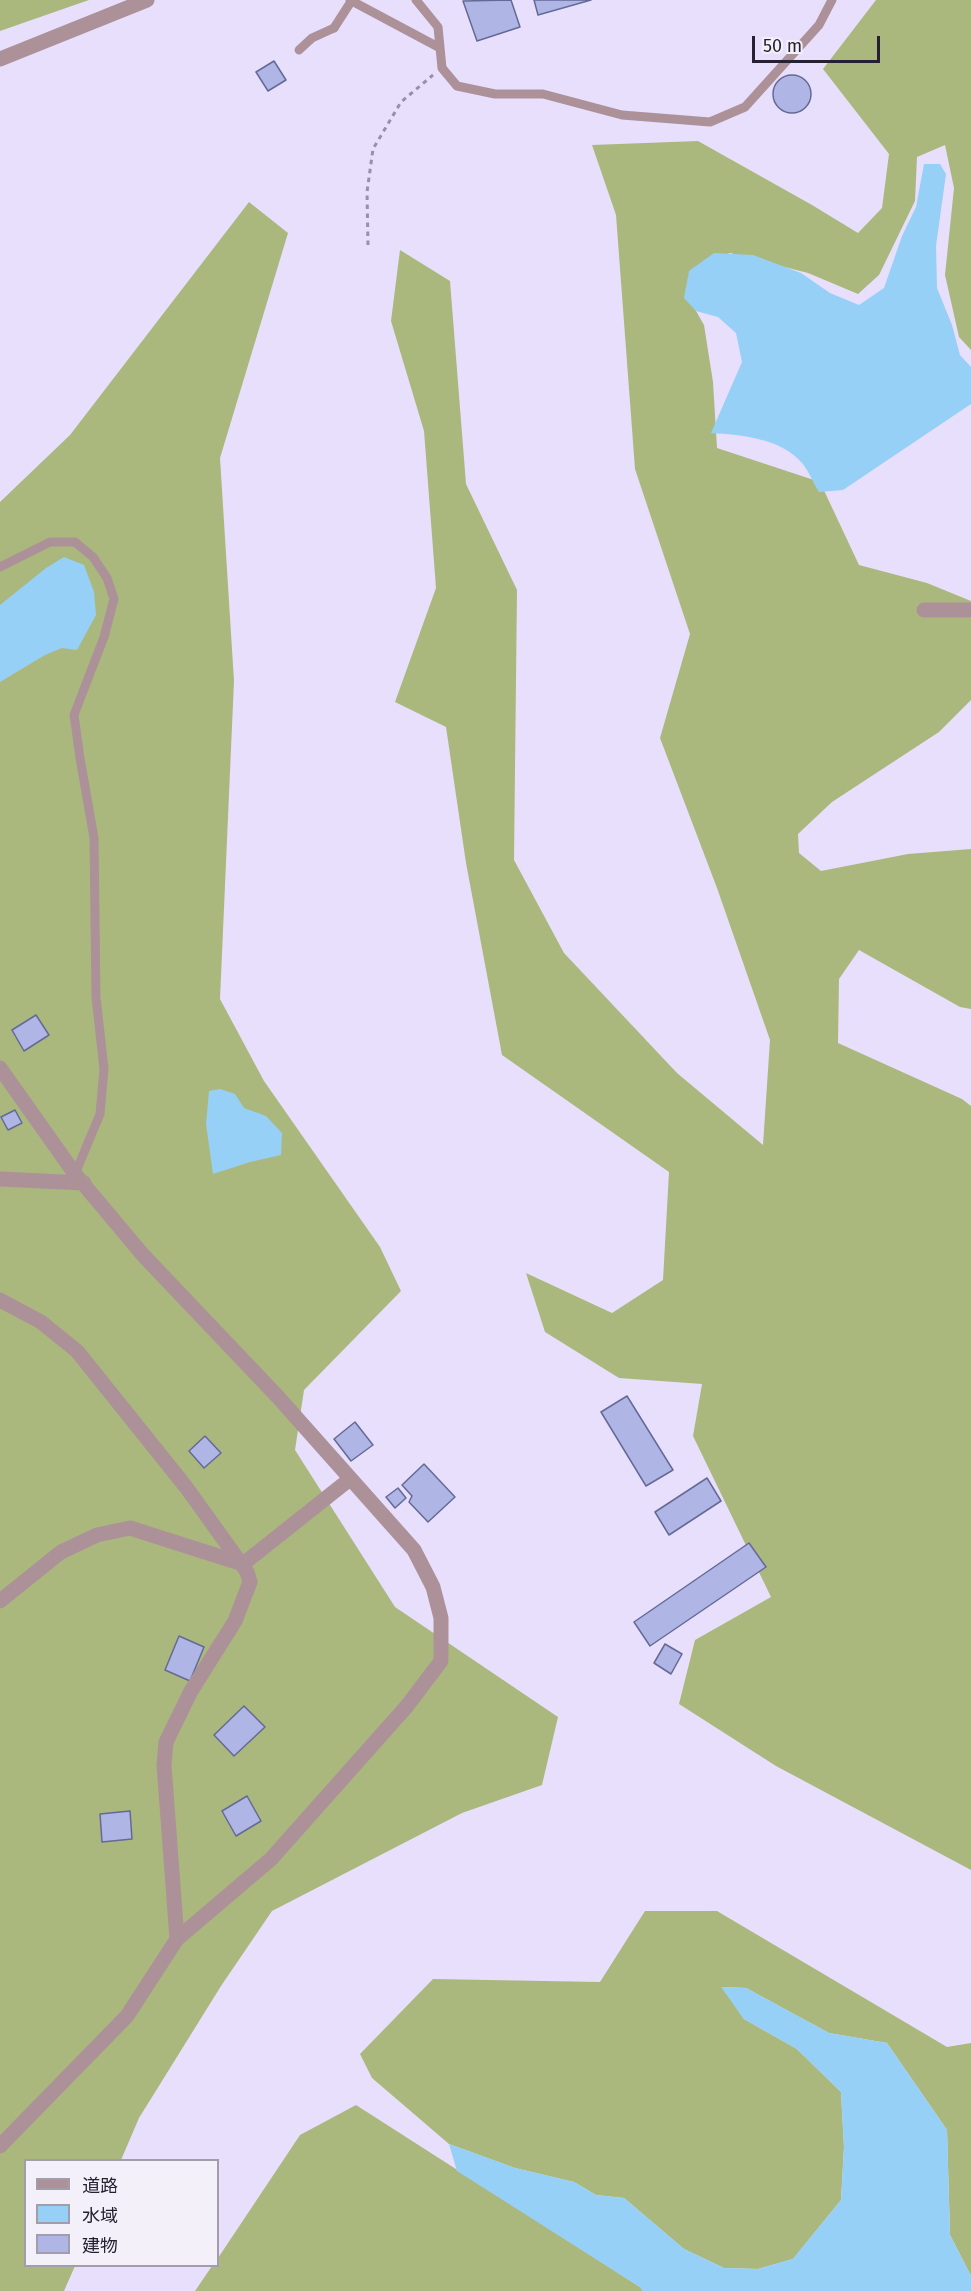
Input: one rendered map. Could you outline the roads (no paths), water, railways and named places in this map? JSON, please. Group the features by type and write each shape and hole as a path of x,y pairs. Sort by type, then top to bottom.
{"street":[{"path":"0,59 147,0"},
{"path":"924,610 971,610"},
{"path":"0,1068 79,1179 143,1255 278,1397 414,1551 434,1587 441,1618 441,1661 407,1706 272,1859 177,1939 127,2016 0,2146"},
{"path":"0,1179 79,1179"},
{"path":"0,1300 41,1322 77,1351 186,1487 243,1564 250,1582 235,1621 191,1691 166,1742 164,1765 177,1939"},
{"path":"243,1564 350,1479"},
{"path":"0,1601 61,1552 97,1534 130,1528 243,1564"}],"lane":[{"path":"299,50 312,38 334,28 351,0 440,48"},
{"path":"416,0 438,27 442,68 457,86 495,94 543,94 622,115 710,122 746,107 819,25 832,0"},
{"path":"0,567 50,542 75,542 93,557 107,578 114,599 104,637 74,715 94,838 96,997 104,1069 100,1114 79,1179"}],"water":[{"path":"924,164 940,164 946,174 936,246 937,288 952,325 960,355 971,367 971,404 843,490 819,492 802,463 783,448 760,439 711,433 742,362 736,333 718,317 696,311 684,298 689,271 714,253 753,255 801,273 830,293 859,305 884,288 902,236 916,207"},
{"path":"64,557 84,565 94,592 96,615 77,650 62,648 45,655 0,682 0,605 46,568"},
{"path":"220,1089 235,1094 244,1108 266,1116 282,1133 281,1155 213,1174 206,1124 209,1091"},
{"path":"721,1987 746,1988 829,2033 887,2043 947,2130 950,2235 971,2276 971,2291 643,2291 457,2171 449,2144 515,2168 574,2182 596,2195 624,2198 684,2249 724,2268 758,2269 793,2259 841,2200 844,2147 841,2092 797,2049 744,2019"}]}
